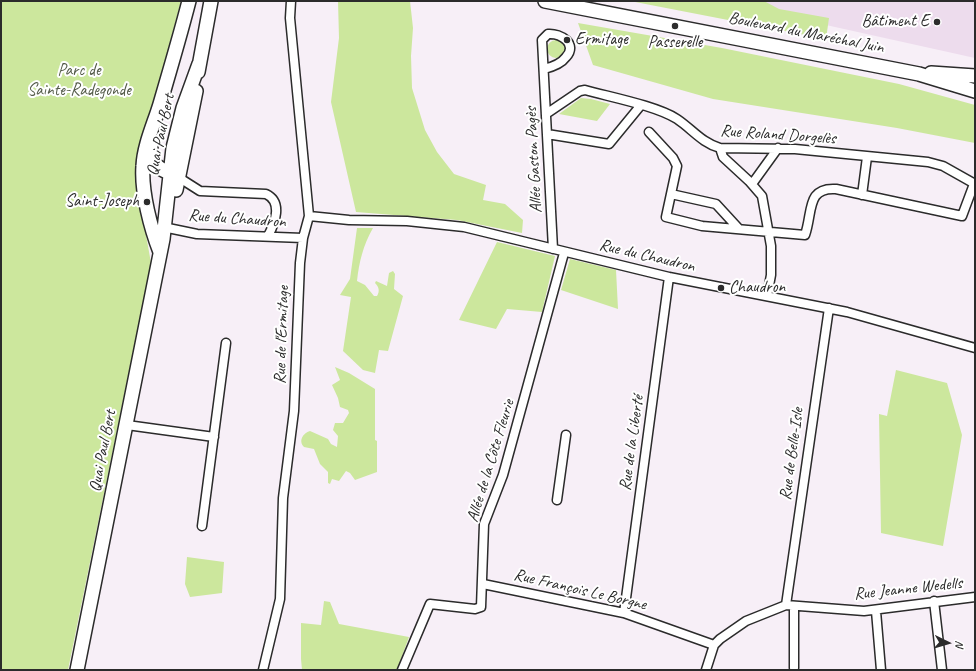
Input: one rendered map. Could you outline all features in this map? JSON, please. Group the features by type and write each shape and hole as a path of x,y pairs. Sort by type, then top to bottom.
{"main road":[{"path":"160,253 151,221 142,176 144,155 176,52 189,1"},
{"name":"Quai Paul Bert","path":"77,670 127,425 160,253 166,234 174,175 174,144 183,108 199,64 211,1"},
{"name":"Boulevard du Maréchal Juin","path":"544,1 919,74 975,91"},
{"name":"Boulevard du Maréchal Juin","path":"919,74 949,73 975,76"},
{"path":"157,112 150,156 153,163 158,168 174,175"}],"street":[{"name":"Rue de l'Ermitage","path":"263,670 280,599 280,537 283,498 294,411 300,263 303,238 309,216 290,18 291,1"},
{"name":"Allée Gaston Pagès","path":"544,70 553,67 567,57 570,50 564,36 548,34 542,40 553,249"},
{"name":"Rue Roland Dorgelès","path":"546,114 580,91 585,90 641,105 676,118 709,145 720,148 778,148 934,164 943,166 974,184"},
{"path":"547,134 609,144 641,105"},
{"path":"649,132 674,158 677,166 666,217 702,226 806,235 813,200 818,192 825,188 862,194 962,216 974,184"},
{"path":"720,148 723,157 752,184 762,196 771,246 771,275 767,296"},
{"path":"752,184 778,148"},
{"path":"862,194 867,157"},
{"path":"174,175 200,191 266,194 272,197 276,204 276,212 274,225 268,236"},
{"path":"671,194 716,204 739,229"},
{"name":"Rue du Chaudron","path":"309,216 349,220 407,221 464,227 564,253 670,277 829,308 975,348"},
{"name":"Rue du Chaudron","path":"166,234 303,238"},
{"name":"Allée de la Côte Fleurie","path":"402,670 430,604 475,609 481,608 484,524 505,469 564,253"},
{"name":"Rue de la Liberté","path":"624,613 670,277"},
{"name":"Rue de Belle-Isle","path":"794,668 790,606 829,308"},
{"path":"202,526 226,343"},
{"path":"127,425 214,437"},
{"path":"557,500 566,435"},
{"name":"Rue François Le Borgne","path":"483,584 624,613 714,645"},
{"name":"Rue Jeanne Wedells","path":"714,645 746,621 790,606 876,611 975,597"},
{"path":"934,602 942,670"},
{"path":"876,611 881,670"},
{"path":"706,670 714,645"}],"shaded area":[{"path":"739,1 975,1 975,58 790,17"}],"green space":[{"name":"Parc de Sainte-Radegonde","path":"1,1 181,1 135,173 151,263 68,670 1,670"},
{"path":"338,1 410,1 413,28 411,56 412,88 425,130 437,152 454,174 486,185 483,200 505,204 523,220 522,233 457,220 356,212 331,102 339,38"},
{"path":"630,1 764,1 779,9 829,18 826,39"},
{"path":"578,23 722,48 899,84 975,105 975,143 897,128 713,99 593,65"},
{"path":"556,40 562,43 565,49 562,55 556,58 550,55 547,49 550,43"},
{"path":"581,98 610,104 597,121 559,114"},
{"path":"357,228 373,228 362,254 357,281 365,285 374,296 377,296 379,291 375,283 376,281 387,286 389,273 393,271 395,274 394,289 403,296 388,351 379,350 375,373 363,370 343,351 351,297 340,295 350,279"},
{"path":"497,242 555,256 542,312 507,309 496,329 459,320"},
{"path":"570,259 616,270 618,309 561,290"},
{"path":"335,367 349,373 375,389 375,440 377,441 377,472 355,480 350,473 346,471 339,481 332,479 330,484 328,483 328,472 320,464 314,449 304,447 301,440 303,435 310,431 328,439 331,444 337,447 338,436 333,430 335,423 343,423 349,413 348,410 340,407 332,385 340,380"},
{"path":"896,370 947,383 962,435 943,546 881,533 879,414 887,416"},
{"path":"187,557 224,562 222,593 190,597 185,584"},
{"path":"324,601 330,602 339,624 409,637 397,670 302,670 301,623 321,625"}],"place":[{"name":"Bâtiment E","path":"937,22"},
{"name":"Passerelle","path":"675,26"},
{"name":"Ermitage","path":"567,40"},
{"name":"Saint-Joseph","path":"147,202"},
{"name":"Chaudron","path":"721,288"}]}
